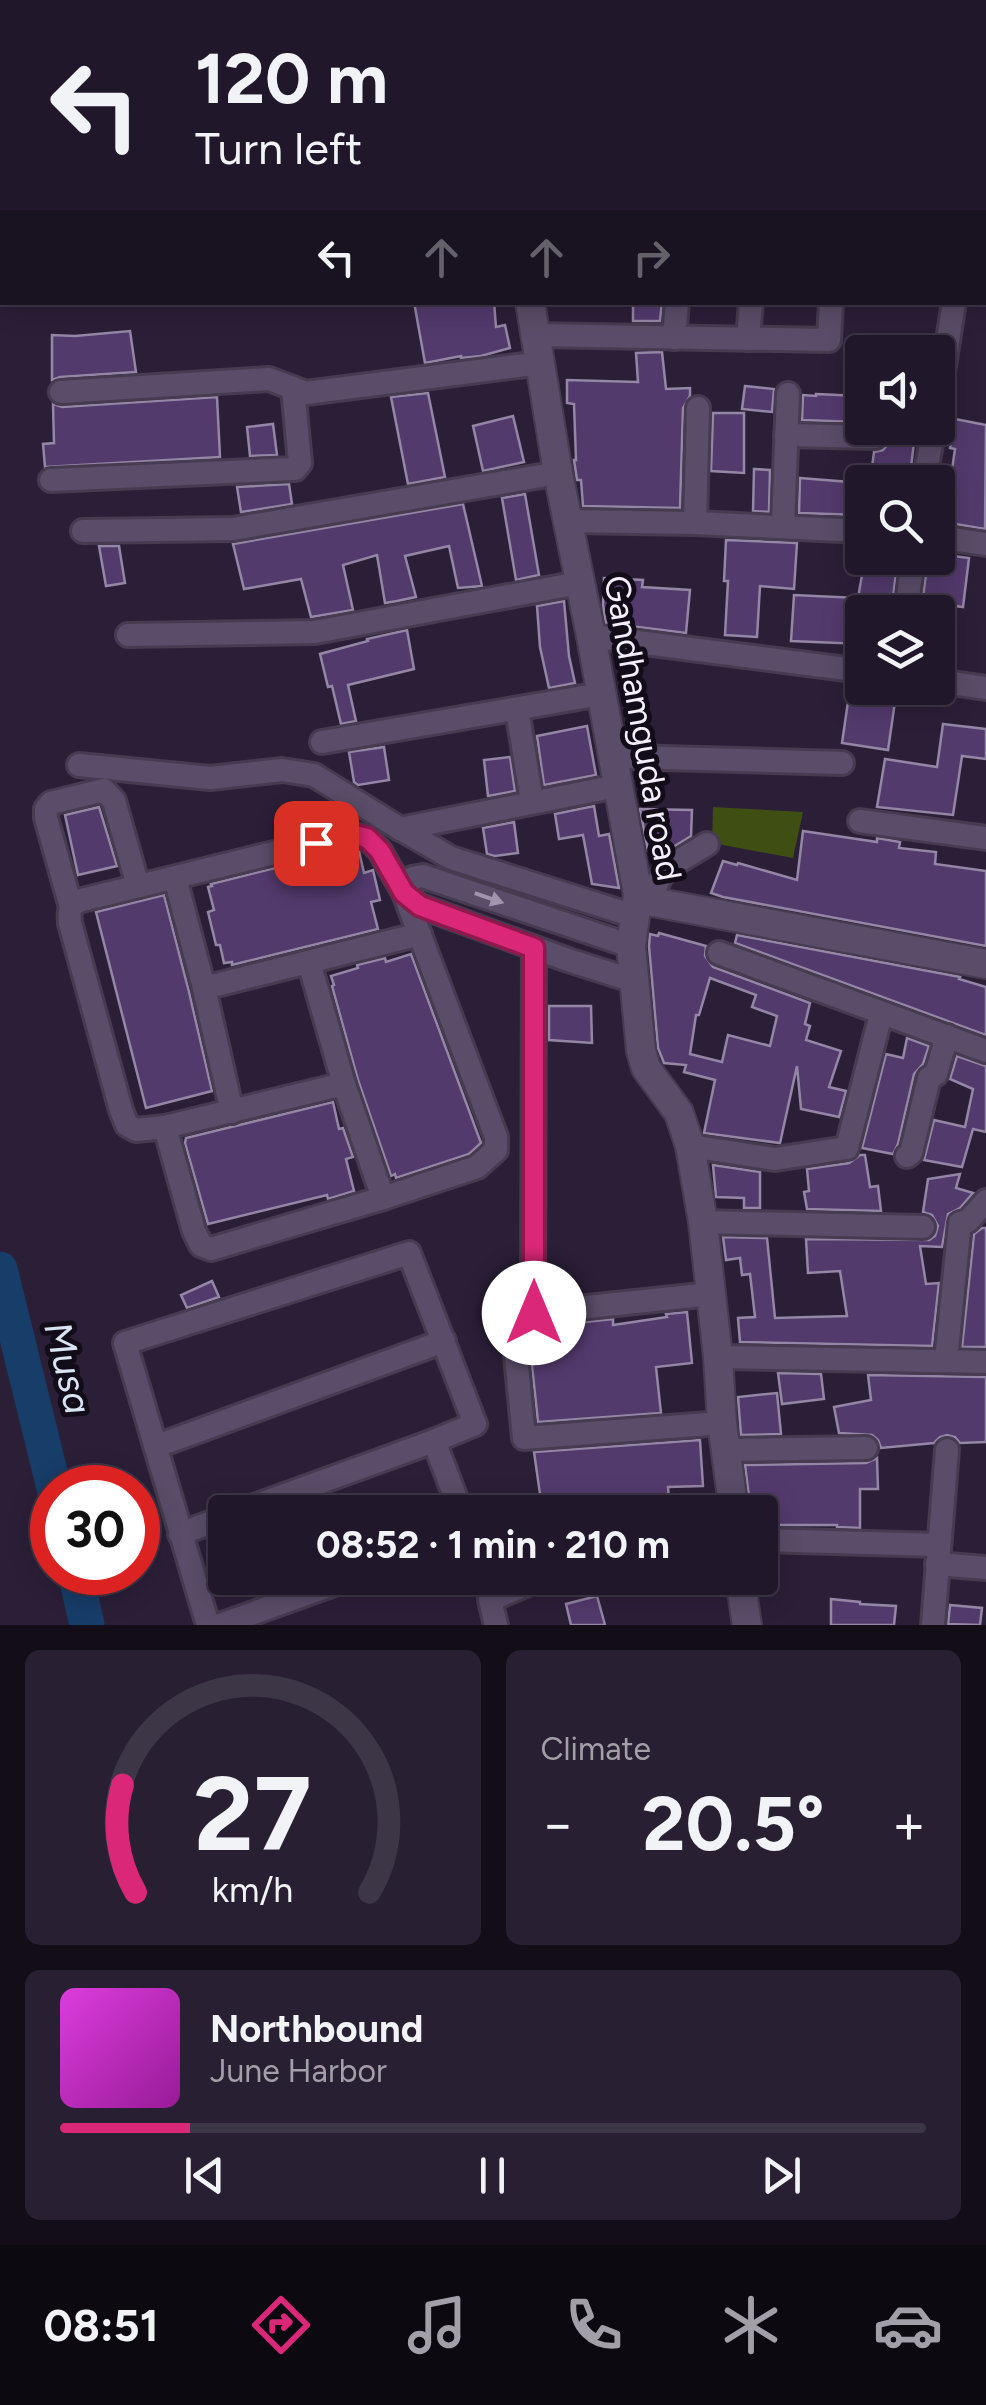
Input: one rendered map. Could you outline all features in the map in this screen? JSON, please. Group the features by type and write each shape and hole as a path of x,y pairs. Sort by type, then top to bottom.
{"street":[{"name":"Gandhamguda road","path":"531,305 558,473 640,904 631,946 641,1051 646,1068 679,1113 690,1146 703,1222 732,1495"},
{"path":"674,338 677,305"},
{"path":"748,339 752,305"},
{"path":"536,334 828,340 831,305"},
{"path":"949,335 954,305"},
{"path":"61,392 269,379 306,393 541,363"},
{"path":"51,480 295,469 300,463 293,388"},
{"path":"782,527 788,394"},
{"path":"695,523 698,408"},
{"path":"786,434 845,437"},
{"path":"84,530 233,529 558,473"},
{"path":"568,520 845,530"},
{"path":"955,539 986,544"},
{"path":"128,636 315,632 579,584"},
{"path":"591,636 845,668"},
{"path":"955,683 986,688"},
{"path":"322,742 601,694"},
{"path":"517,709 532,802"},
{"path":"612,755 842,763"},
{"path":"79,765 210,778 282,770 314,775 451,858 640,904 986,964"},
{"path":"400,828 618,786"},
{"path":"138,886 109,794 104,790 50,803 46,818 70,907 70,923 127,1125 136,1130 165,1127 344,1084"},
{"path":"860,822 986,838"},
{"path":"70,907 78,900 351,834 367,838 380,851 404,893 496,1136 496,1150 478,1167 211,1249 201,1245 194,1230 165,1127"},
{"path":"640,904 674,864 708,844"},
{"path":"404,893 412,878 423,876 631,946"},
{"path":"174,878 232,1112"},
{"path":"404,893 420,906 634,981"},
{"path":"204,988 420,934"},
{"path":"534,948 534,1313"},
{"path":"719,953 986,1051"},
{"path":"309,962 344,1084 383,1198"},
{"path":"690,1146 775,1159 847,1148 881,1014"},
{"path":"906,1156 911,1153 929,1078 936,1074 947,1036"},
{"path":"946,1360 960,1223 986,1201"},
{"path":"703,1222 923,1227"},
{"path":"208,1625 125,1343 409,1254 475,1424 285,1495"},
{"path":"711,1294 512,1315 524,1438 723,1437 866,1448"},
{"path":"157,1446 444,1341"},
{"path":"718,1358 986,1362"},
{"path":"434,1441 455,1495"},
{"path":"934,1625 947,1450"},
{"path":"180,1534 208,1524"},
{"path":"778,1542 938,1555 986,1568"},
{"path":"220,1625 303,1595"},
{"path":"488,1595 496,1625"},
{"path":"743,1595 747,1625"}],"green space":[{"path":"713,807 803,812 793,858 712,843"}],"building":[{"path":"415,305 494,305 496,327 505,325 510,348 425,363"},
{"path":"633,305 662,305 660,321 633,321"},
{"path":"130,331 136,372 52,380 52,335"},
{"path":"662,352 666,389 690,388 683,408 680,508 583,506 581,480 577,480 574,460 574,404 567,403 567,380 638,382 636,353"},
{"path":"745,386 774,389 772,412 742,409"},
{"path":"428,393 445,477 408,484 391,397"},
{"path":"803,395 845,395 845,422 802,420"},
{"path":"217,397 220,457 45,467 43,444 54,443 53,404 62,407"},
{"path":"713,413 744,413 744,473 711,471"},
{"path":"513,416 524,462 483,471 473,426"},
{"path":"955,419 986,425 985,529 955,524 955,449 950,448 955,445"},
{"path":"273,424 277,455 250,456 247,427"},
{"path":"887,445 914,445 911,465 872,465 874,452"},
{"path":"754,469 770,470 769,512 753,511"},
{"path":"800,478 845,482 845,514 799,513"},
{"path":"289,484 292,504 241,512 237,487"},
{"path":"525,494 539,575 516,580 502,498"},
{"path":"463,504 482,586 458,588 449,546 405,556 416,597 397,601 385,603 377,555 343,565 353,610 311,617 301,579 244,589 233,544"},
{"path":"726,540 797,543 794,589 760,586 757,637 725,635"},
{"path":"99,546 119,546 125,583 106,586"},
{"path":"955,556 969,558 963,607 955,606 955,595 923,595 926,575 955,575"},
{"path":"862,575 896,575 893,595 859,595"},
{"path":"604,578 643,580 642,587 690,590 686,633 606,623"},
{"path":"794,595 845,597 845,643 791,641"},
{"path":"564,601 575,683 549,688 537,606"},
{"path":"407,630 414,669 348,685 356,721 341,724 320,654"},
{"path":"848,705 895,705 888,750 842,743"},
{"path":"943,724 986,729 986,759 962,756 953,815 877,807 885,759 937,767"},
{"path":"587,726 596,775 544,785 537,736"},
{"path":"384,747 389,780 358,785 354,782 349,752"},
{"path":"510,757 515,791 488,796 484,760"},
{"path":"594,806 599,836 609,834 619,888 592,884 583,835 559,839 555,814"},
{"path":"99,807 117,866 78,875 65,815"},
{"path":"640,809 692,810 691,836 665,852 648,851"},
{"path":"514,822 518,853 487,854 483,828"},
{"path":"803,831 900,842 899,848 936,852 935,864 986,871 986,946 711,893 723,861 797,880"},
{"path":"351,849 359,851 364,873 373,870 380,900 371,902 378,929 232,965 224,963 208,912 214,910 208,887 211,884"},
{"path":"164,895 212,1091 146,1108 96,912"},
{"path":"659,933 706,946 705,956 713,967 810,1003 806,1040 841,1051 829,1087 846,1091 839,1117 801,1109 797,1066 780,1143 704,1133 715,1080 684,1072 686,1065 664,1063 658,1048 649,946 650,934","holes":["710,978 756,995 752,1007 777,1016 770,1046 728,1035 722,1062 690,1054 696,1015"]},
{"path":"737,935 960,977 986,987 986,1035 735,943"},
{"path":"411,954 481,1143 469,1154 396,1178 395,1174 391,1176 358,1080 331,976 358,968 357,965"},
{"path":"549,1006 591,1006 592,1043 549,1040"},
{"path":"907,1038 929,1046 923,1064 914,1074 898,1144 893,1154 862,1148 886,1054 903,1058"},
{"path":"957,1056 986,1066 986,1132 973,1129 962,1167 924,1160 934,1120 965,1127 973,1089 950,1079"},
{"path":"333,1102 339,1129 343,1128 353,1157 346,1159 354,1191 208,1224 186,1138"},
{"path":"865,1155 870,1187 878,1186 881,1211 807,1209 807,1169 849,1163"},
{"path":"713,1165 760,1172 760,1208 744,1208 744,1198 716,1197"},
{"path":"960,1174 956,1188 973,1193 960,1208 948,1214 942,1247 920,1246 926,1284 939,1283 932,1346 740,1342 738,1318 755,1317 750,1274 742,1275 740,1258 726,1260 723,1237 767,1238 775,1318 847,1316 840,1271 808,1273 806,1239 929,1240 938,1226 932,1215 923,1212 928,1179"},
{"path":"986,1228 986,1347 962,1347 974,1234"},
{"path":"212,1281 219,1297 187,1308 181,1295"},
{"path":"687,1312 692,1363 656,1367 661,1413 538,1422 528,1328 613,1319 613,1325"},
{"path":"778,1373 821,1374 824,1399 782,1404"},
{"path":"868,1375 986,1377 986,1442 960,1443 947,1435 934,1443 881,1448 872,1435 839,1433 834,1407 871,1400"},
{"path":"777,1393 781,1434 741,1435 738,1397"},
{"path":"700,1440 703,1486 668,1487 669,1495 543,1495 540,1494 534,1452"},
{"path":"877,1458 878,1489 860,1489 860,1528 778,1525 778,1495 749,1495 745,1465 866,1463"},
{"path":"597,1596 605,1625 571,1625 566,1604"},
{"path":"831,1599 896,1606 894,1625 831,1625"},
{"path":"950,1605 982,1608 980,1625 948,1624"}],"waterway":[{"name":"Musa","path":"0,1269 48,1465"},
{"name":"Musa","path":"80,1595 87,1625"}],"route":[{"path":"316,843 351,834 367,838 380,851 404,893 420,906 534,948 534,1313"}]}
